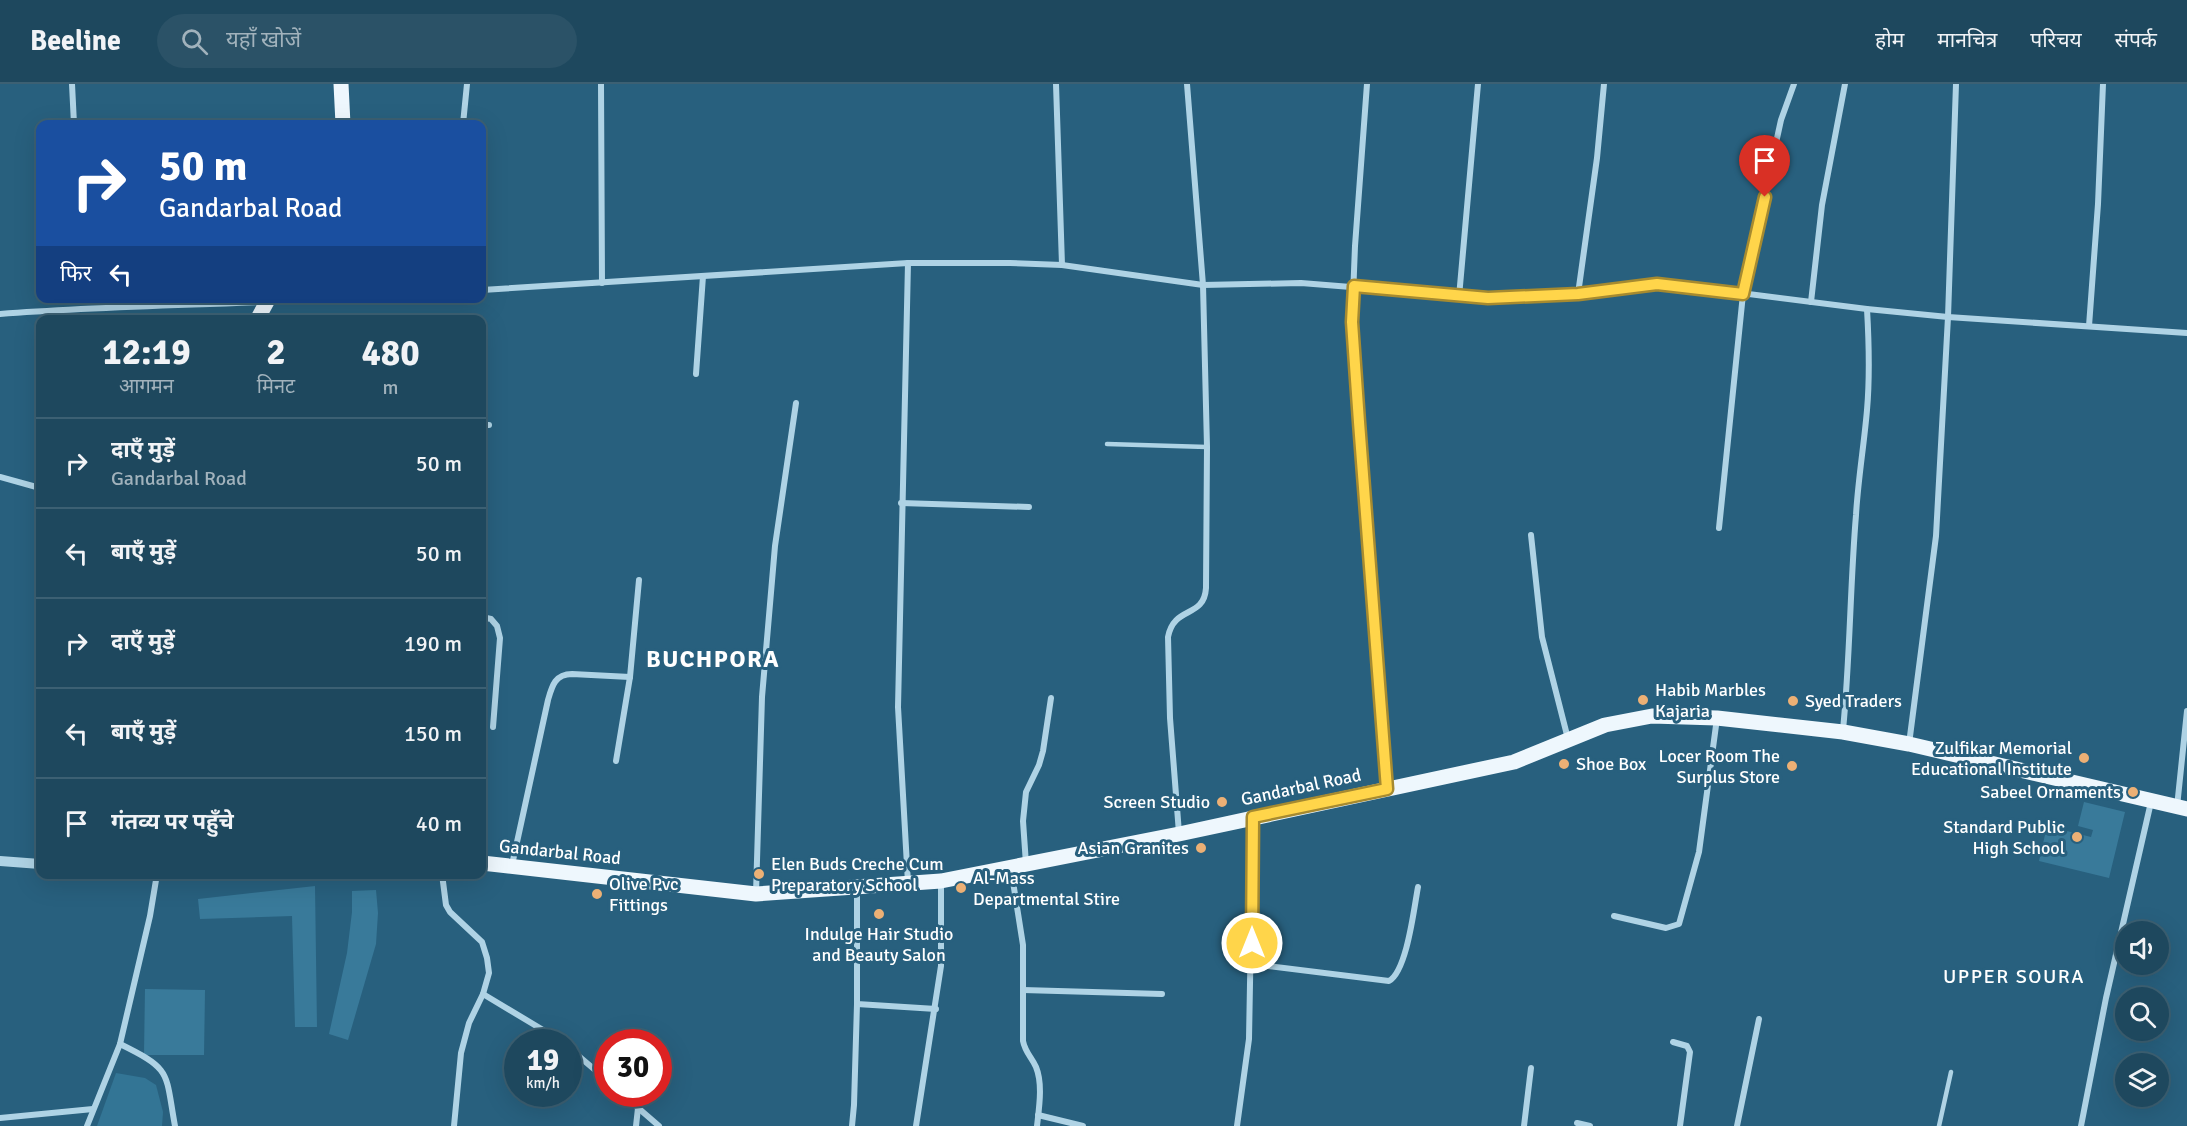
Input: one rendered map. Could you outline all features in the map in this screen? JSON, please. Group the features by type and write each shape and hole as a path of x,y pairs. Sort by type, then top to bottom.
{"main road":[{"path":"342,84 343,120"},
{"name":"Gandarbal Road","path":"486,862 756,894 941,881 1179,834 1514,762 1605,725 1652,716 1717,718 1843,732 1909,744 2182,808"}],"street":[{"path":"72,84 74,120"},
{"path":"463,120 467,84"},
{"path":"601,84 602,284"},
{"path":"1056,84 1062,265"},
{"path":"1179,834 1170,718 1168,637 1175,619 1201,606 1206,598 1203,285 1186,84"},
{"path":"1367,84 1352,322 1387,789"},
{"path":"1459,297 1478,84"},
{"path":"1578,294 1597,158 1604,84"},
{"path":"1719,528 1743,294 1781,120 1794,84"},
{"path":"1811,302 1822,205 1845,84"},
{"path":"1909,744 1936,536 1948,317 1956,84"},
{"path":"2089,326 2098,204 2103,84"},
{"path":"486,290 908,263 1062,265 1203,285 1265,282 1354,286 1459,297 1517,298 1578,294 1657,284 1948,317 2187,333"},
{"path":"908,263 898,707 908,883"},
{"path":"696,374 703,276"},
{"path":"86,303 86,307"},
{"path":"0,314 86,307 207,303"},
{"path":"1843,732 1849,669 1850,586 1868,410 1870,365 1867,309"},
{"path":"756,894 762,697 775,546 796,403"},
{"path":"0,477 36,487"},
{"path":"902,503 1029,507"},
{"path":"1531,536 1542,637 1568,740"},
{"path":"616,761 630,677 639,580"},
{"path":"486,618 491,619 497,626 500,638 493,728"},
{"path":"512,865 548,700 557,679 564,674 630,677"},
{"path":"1037,1126 1038,1073 1024,1048 1023,1041 1023,945 1018,866 1026,792 1043,751 1051,698"},
{"path":"2182,808 2187,711"},
{"path":"1614,916 1666,928 1679,924 1700,852 1717,718"},
{"path":"2081,1126 2106,998 2151,802"},
{"path":"1237,1126 1249,1039 1253,817"},
{"path":"0,861 36,864"},
{"path":"87,1126 120,1044 150,916 156,879"},
{"path":"443,879 446,905 450,912 482,942 488,958 489,973 483,994 469,1023 461,1053 454,1126"},
{"path":"916,1126 942,966 941,881"},
{"path":"852,1126 857,1004 857,887"},
{"path":"1252,964 1389,981 1398,973 1404,954 1418,887"},
{"path":"1023,990 1162,994"},
{"path":"483,994 541,1029"},
{"path":"857,1004 936,1009"},
{"path":"1737,1126 1759,1019"},
{"path":"1673,1042 1687,1046 1690,1052 1680,1126"},
{"path":"120,1044 148,1058 162,1070 169,1086 175,1126"},
{"path":"582,1059 594,1069"},
{"path":"1524,1126 1531,1068"},
{"path":"636,1126 638,1107"},
{"path":"638,1107 659,1126"},
{"path":"0,1118 93,1109"},
{"path":"1038,1115 1083,1126"},
{"path":"1577,1123 1590,1126"}],"lane":[{"path":"1107,444 1206,447"},
{"path":"1939,1126 1951,1072"}],"shaded area":[{"path":"116,1073 145,1078 156,1085 163,1112 162,1126 97,1126"}],"building":[{"path":"2084,802 2125,812 2109,878 2039,861 2047,826 2091,837 2093,830 2078,826"},
{"path":"315,886 317,1027 295,1027 292,916 200,919 198,899"},
{"path":"376,890 378,913 376,944 348,1040 329,1034 347,953 352,891"},
{"path":"145,989 205,990 204,1055 144,1055"}],"place":[{"name":"Habib Marbles Kajaria","path":"1643,700"},
{"name":"Syed Traders","path":"1793,701"},
{"name":"Zulfikar Memorial Educational Institute","path":"2084,758"},
{"name":"Shoe Box","path":"1564,764"},
{"name":"Locer Room The Surplus Store","path":"1792,766"},
{"name":"Sabeel Ornaments","path":"2133,792"},
{"name":"Screen Studio","path":"1222,802"},
{"name":"Standard Public High School","path":"2077,837"},
{"name":"Asian Granites","path":"1201,848"},
{"name":"Elen Buds Creche Cum Preparatory School","path":"759,874"},
{"name":"Al-Mass Departmental Stire","path":"961,888"},
{"name":"Olive Pvc Fittings","path":"597,894"},
{"name":"Indulge Hair Studio and Beauty Salon","path":"879,914"}],"district":[{"name":"BUCHPORA","path":"713,659"},
{"name":"UPPER SOURA","path":"2014,976"}],"route":[{"path":"1252,943 1253,817 1387,789 1352,322 1354,286 1488,298 1578,294 1632,289 1657,284 1743,294 1765,197"}]}
